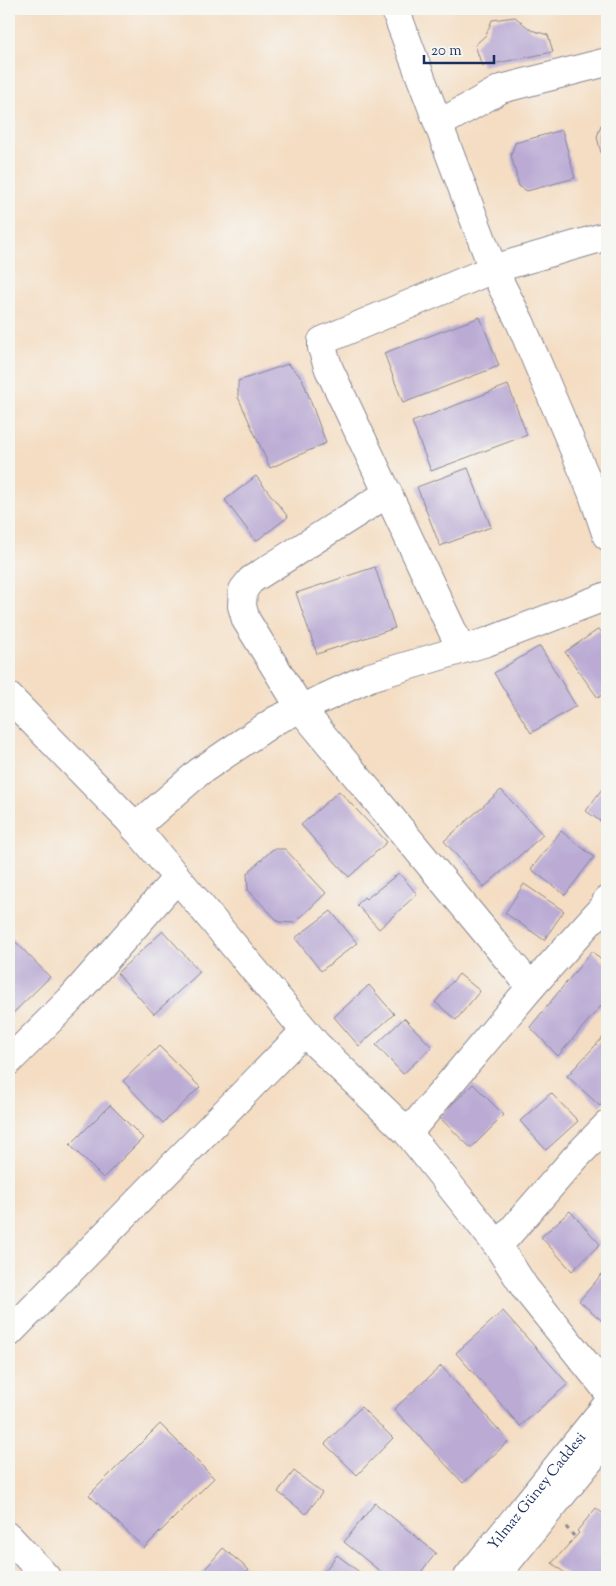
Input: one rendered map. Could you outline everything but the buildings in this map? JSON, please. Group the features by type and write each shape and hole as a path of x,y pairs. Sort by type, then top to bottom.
{"street":[{"path":"395,9 493,269 520,322 592,492 607,536"},
{"path":"439,124 501,89 607,62"},
{"path":"461,649 329,369 322,348 322,341 493,269 607,236"},
{"path":"388,493 251,580 242,590 242,606 246,620 301,709 531,987"},
{"path":"135,828 199,772 276,720 370,677 487,642 607,596"},
{"path":"9,697 135,828 316,1044 408,1133 498,1246 525,1288 607,1390"},
{"path":"9,1061 70,1000 177,878"},
{"path":"408,1133 607,900"},
{"path":"9,1333 305,1031"},
{"path":"498,1246 575,1158 607,1125"},
{"name":"Yılmaz Güney Caddesi","path":"468,1577 607,1405"},
{"path":"495,1577 607,1439"},
{"path":"9,1537 46,1577"}]}
